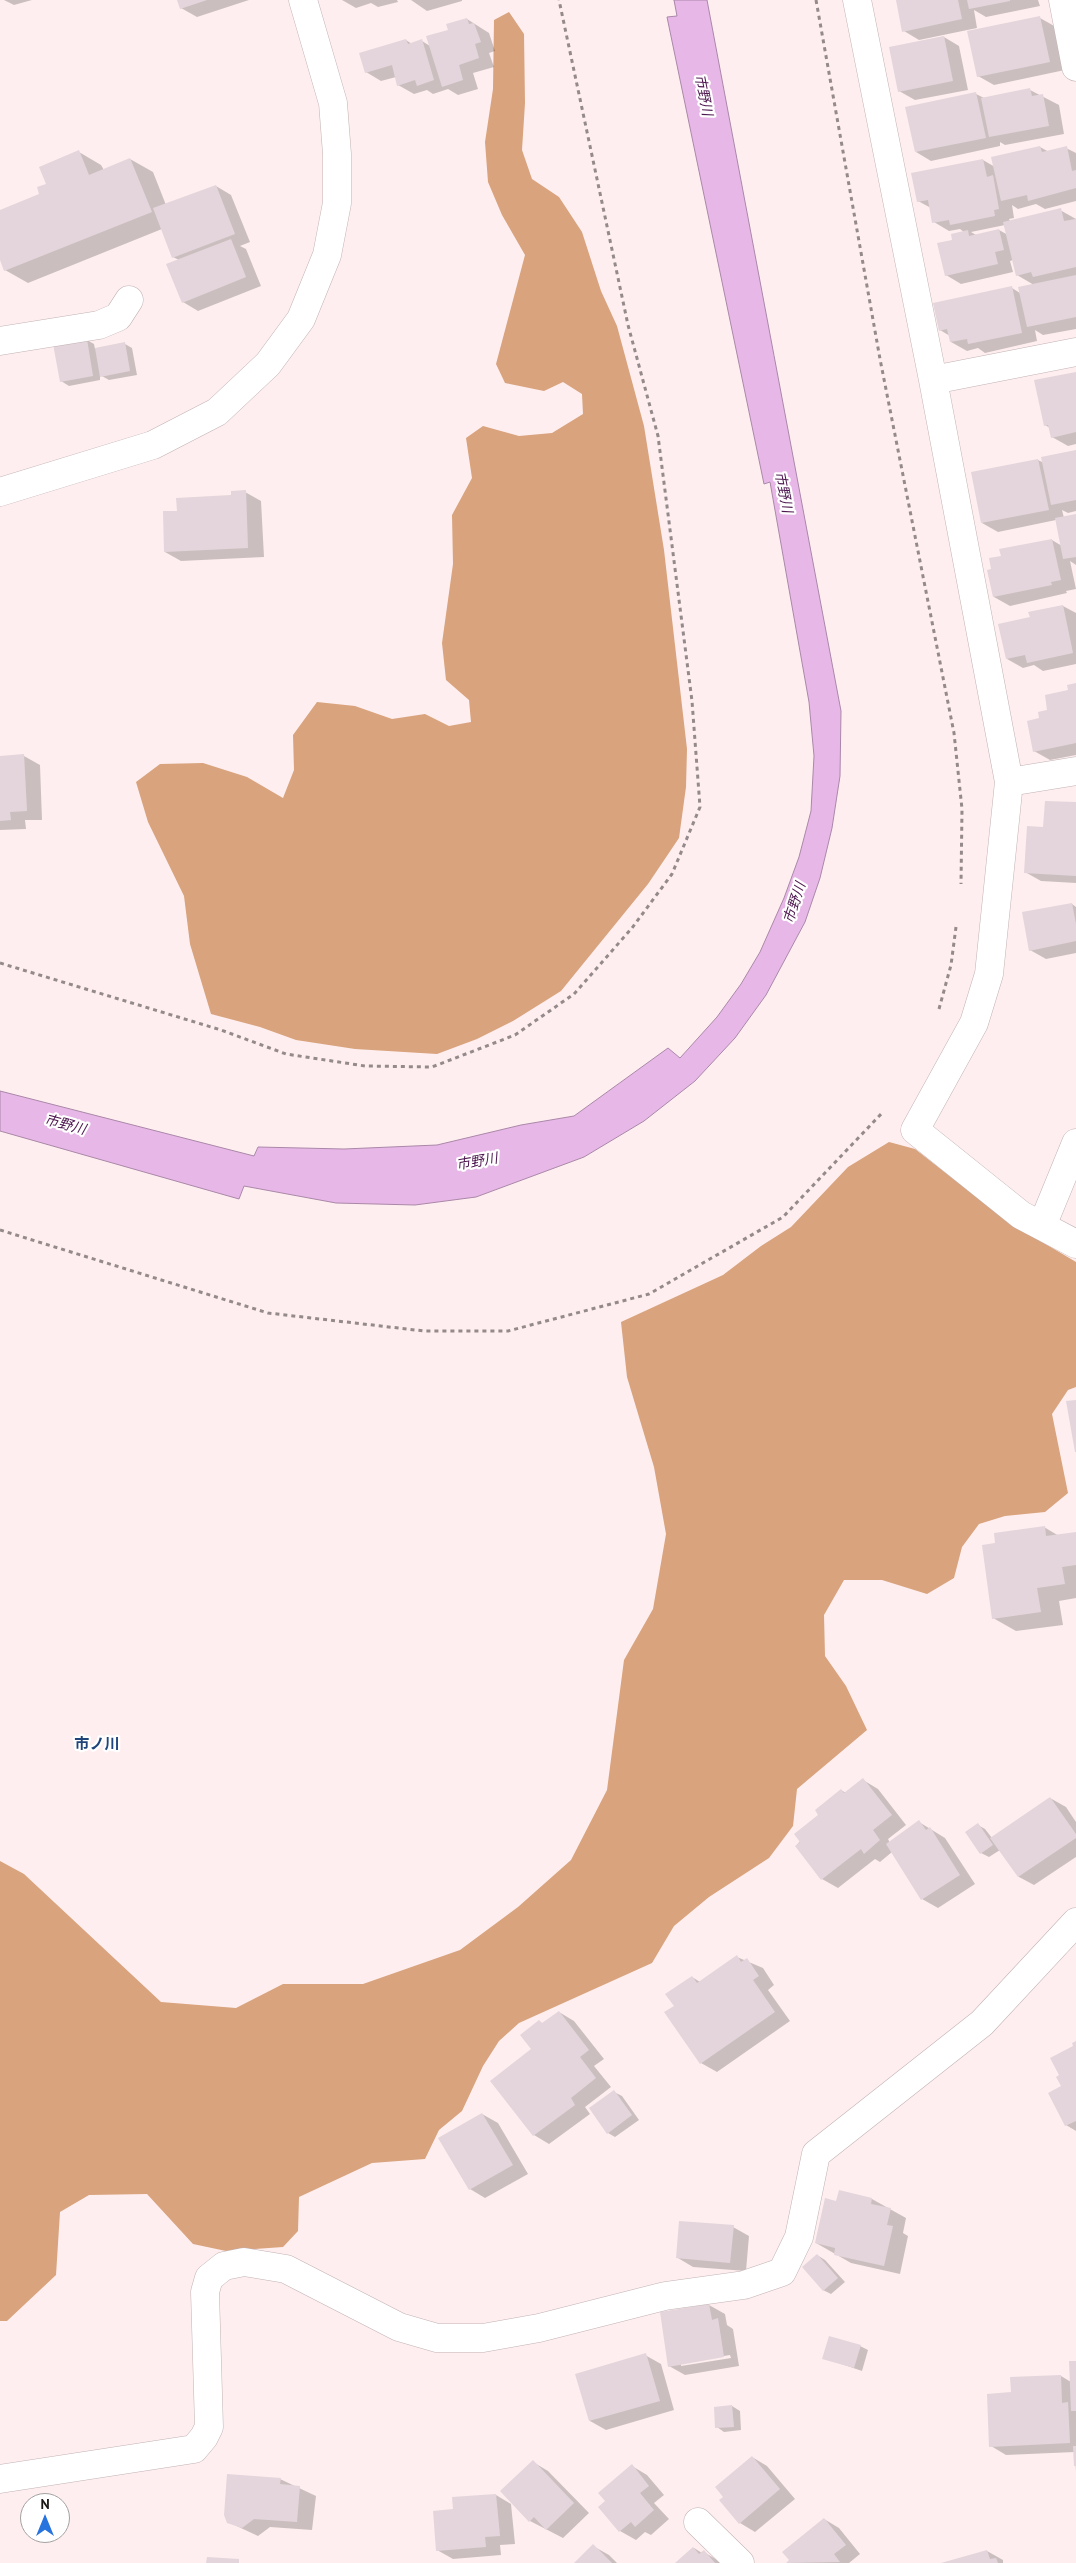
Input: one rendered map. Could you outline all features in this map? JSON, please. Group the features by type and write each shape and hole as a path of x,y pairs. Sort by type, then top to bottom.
{"street":[{"path":"0,492 154,446 217,412 268,364 302,319 327,255 337,203 337,154 333,103 303,0"},
{"path":"857,0 933,380 1009,782 989,974 974,1023 915,1130 1021,1215 1076,1244"},
{"path":"1063,0 1076,67"},
{"path":"0,341 99,325 118,317 129,300"},
{"path":"933,380 1076,352"},
{"path":"1009,782 1076,770"},
{"path":"1042,1226 1076,1143"},
{"path":"0,2479 194,2449 204,2437 209,2427 205,2292 209,2278 224,2266 244,2262 286,2269 399,2327 437,2338 483,2338 540,2328 666,2296 744,2286 782,2272 799,2237 816,2154 982,2023 1076,1922"},
{"path":"698,2522 740,2563"}],"path":[{"path":"0,963 221,1030 286,1054 365,1066 432,1067 515,1035 574,994 632,928 672,874 700,807 692,701 658,436 628,325 560,0"},
{"path":"816,0 880,359 954,733 962,809 961,892"},
{"path":"937,1018 951,965 957,919"},
{"path":"0,1230 268,1313 424,1332 508,1332 649,1294 783,1217 888,1107"}],"shaded area":[{"path":"509,12 524,34 525,103 522,150 532,179 559,197 582,232 601,291 617,326 644,426 664,550 687,749 686,787 679,838 648,884 561,991 513,1021 477,1039 437,1054 355,1049 296,1040 260,1027 211,1014 190,944 184,896 148,822 136,782 160,764 203,763 247,777 283,798 294,770 293,735 317,702 355,706 392,719 425,714 449,726 471,722 469,700 446,680 442,643 453,564 452,515 472,478 466,438 483,426 519,436 552,433 583,414 582,394 563,382 544,391 505,383 496,364 525,255 502,215 488,182 485,142 493,89 494,20"},
{"path":"889,1142 915,1149 1010,1223 1076,1262 1076,1387 1068,1390 1052,1414 1068,1493 1045,1512 1005,1516 979,1524 962,1547 954,1578 927,1594 882,1580 844,1580 824,1615 825,1656 846,1686 867,1730 797,1789 793,1826 769,1858 709,1897 674,1926 652,1963 519,2023 499,2041 483,2066 462,2111 439,2130 425,2159 372,2163 299,2197 298,2231 283,2247 226,2251 193,2244 147,2194 89,2195 60,2212 56,2275 7,2321 0,2321 0,1861 24,1874 161,2002 236,2008 283,1984 363,1984 460,1950 518,1907 571,1860 607,1790 624,1660 653,1609 666,1534 654,1467 627,1377 621,1322 723,1275 761,1246 791,1227 848,1167"}],"water":[{"name":"市野川","path":"674,0 707,0 841,711 840,776 832,828 820,878 805,922 766,995 735,1038 695,1081 644,1121 584,1157 476,1197 415,1205 336,1203 244,1186 239,1199 0,1131 0,1091 254,1156 258,1147 344,1149 437,1145 521,1125 574,1116 668,1048 680,1058 717,1017 741,984 760,952 784,898 799,857 811,811 814,756 809,702 770,482 764,484 667,17 677,16"}],"building":[{"path":"177,0 207,0 180,9"},
{"path":"896,0 958,0 962,19 902,32"},
{"path":"967,0 1010,0 1010,1 969,9"},
{"path":"1040,16 1050,62 977,77 967,31"},
{"path":"467,18 469,24 474,23 481,42 475,44 479,58 459,65 463,80 442,87 426,36 448,30 446,24"},
{"path":"944,36 953,81 898,92 889,47"},
{"path":"406,39 408,44 422,39 434,80 417,86 415,80 397,86 392,65 365,73 359,53"},
{"path":"1030,88 1032,96 1043,94 1049,126 989,137 981,98"},
{"path":"976,92 986,138 915,152 905,107"},
{"path":"1040,146 1042,152 1067,146 1072,171 1076,170 1076,188 1028,201 1027,195 1001,201 991,157"},
{"path":"79,150 89,175 130,158 152,212 4,271 0,260 0,210 39,194 37,187 46,184 39,167"},
{"path":"983,159 987,177 993,175 999,209 994,210 995,216 950,225 949,220 932,223 928,200 917,202 911,173"},
{"path":"216,185 235,234 172,258 153,208"},
{"path":"1061,208 1064,221 1076,219 1076,267 1033,277 1031,272 1016,276 1003,222"},
{"path":"999,229 1004,250 995,252 998,264 945,276 937,243 952,240 951,234 968,230 969,236"},
{"path":"231,239 246,277 182,303 166,264"},
{"path":"1076,275 1076,317 1027,327 1018,287"},
{"path":"1012,286 1022,333 968,344 967,339 950,342 947,329 939,331 933,303"},
{"path":"87,339 93,376 60,382 53,344"},
{"path":"125,342 130,371 100,377 95,348"},
{"path":"1076,372 1076,432 1051,438 1048,425 1044,426 1034,380"},
{"path":"1076,450 1076,500 1051,505 1041,457"},
{"path":"1038,459 1049,510 981,523 971,472"},
{"path":"246,490 248,548 164,552 163,511 177,511 176,498 231,495 231,491"},
{"path":"1076,514 1076,557 1063,559 1055,518"},
{"path":"1052,539 1061,580 1051,582 1052,585 993,597 987,570 991,569 989,558 1001,556 999,549"},
{"path":"1063,605 1073,653 1027,663 1025,655 1006,659 998,624 1030,617 1028,612"},
{"path":"1076,683 1076,743 1033,752 1027,721 1039,718 1038,712 1047,710 1045,695 1068,690 1067,685"},
{"path":"24,754 27,811 10,812 11,820 0,821 0,756"},
{"path":"1045,801 1076,802 1076,876 1024,873 1027,826 1043,827"},
{"path":"1072,903 1076,924 1076,941 1029,951 1022,912"},
{"path":"1076,1400 1076,1452 1075,1452 1066,1401"},
{"path":"1045,1526 1046,1536 1076,1532 1076,1565 1062,1567 1065,1584 1037,1588 1041,1612 992,1619 982,1545 995,1543 994,1533"},
{"path":"863,1778 892,1815 873,1830 880,1840 864,1854 861,1849 821,1880 795,1846 800,1842 794,1834 818,1815 815,1810 841,1789 844,1793"},
{"path":"1050,1797 1076,1834 1076,1838 1018,1877 990,1838"},
{"path":"919,1820 926,1830 930,1827 960,1875 921,1900 886,1844"},
{"path":"978,1823 993,1845 980,1854 965,1832"},
{"path":"737,1955 741,1962 747,1958 759,1976 753,1980 775,2012 700,2064 664,2012 674,2006 665,1994 692,1976 697,1983"},
{"path":"559,2011 589,2050 580,2057 596,2078 571,2098 575,2105 533,2136 490,2081 531,2049 520,2035 539,2020 542,2023"},
{"path":"1076,2041 1076,2121 1065,2126 1048,2093 1061,2086 1056,2077 1059,2075 1050,2058 1073,2046 1072,2043"},
{"path":"614,2090 632,2115 607,2134 589,2108"},
{"path":"482,2113 513,2165 469,2190 438,2138"},
{"path":"839,2190 872,2198 871,2204 891,2208 887,2225 893,2226 884,2266 834,2255 835,2248 815,2243 825,2198 836,2201"},
{"path":"679,2221 734,2225 730,2263 676,2258"},
{"path":"817,2254 838,2278 823,2291 802,2267"},
{"path":"709,2304 712,2320 718,2318 724,2357 668,2367 660,2312"},
{"path":"829,2336 861,2345 854,2368 822,2359"},
{"path":"646,2353 660,2401 589,2421 575,2374"},
{"path":"1069,2361 1076,2361 1076,2411 1071,2411"},
{"path":"1061,2375 1062,2403 1068,2402 1070,2443 989,2447 987,2394 1011,2392 1010,2377"},
{"path":"732,2405 734,2427 715,2428 714,2407"},
{"path":"1073,2446 1076,2446 1076,2466 1074,2466"},
{"path":"752,2456 780,2489 739,2524 719,2500 723,2497 715,2487"},
{"path":"533,2460 574,2503 546,2530 534,2517 529,2522 500,2491"},
{"path":"632,2464 649,2486 640,2493 654,2510 635,2527 631,2522 619,2532 598,2507 605,2501 598,2493"},
{"path":"227,2474 281,2478 280,2484 300,2486 297,2522 254,2519 242,2528 227,2523 224,2515"},
{"path":"496,2494 500,2536 485,2537 486,2547 436,2551 433,2511 453,2509 452,2497"},
{"path":"824,2518 846,2545 834,2554 840,2562 786,2563 789,2560 782,2552"},
{"path":"593,2544 612,2563 574,2563"},
{"path":"693,2547 699,2554 704,2550 715,2563 675,2563"},
{"path":"987,2550 990,2559 996,2558 998,2563 941,2563"},
{"path":"207,2557 239,2559 239,2563 206,2563"}],"district":[{"name":"市ノ川","path":"97,1745"}]}
